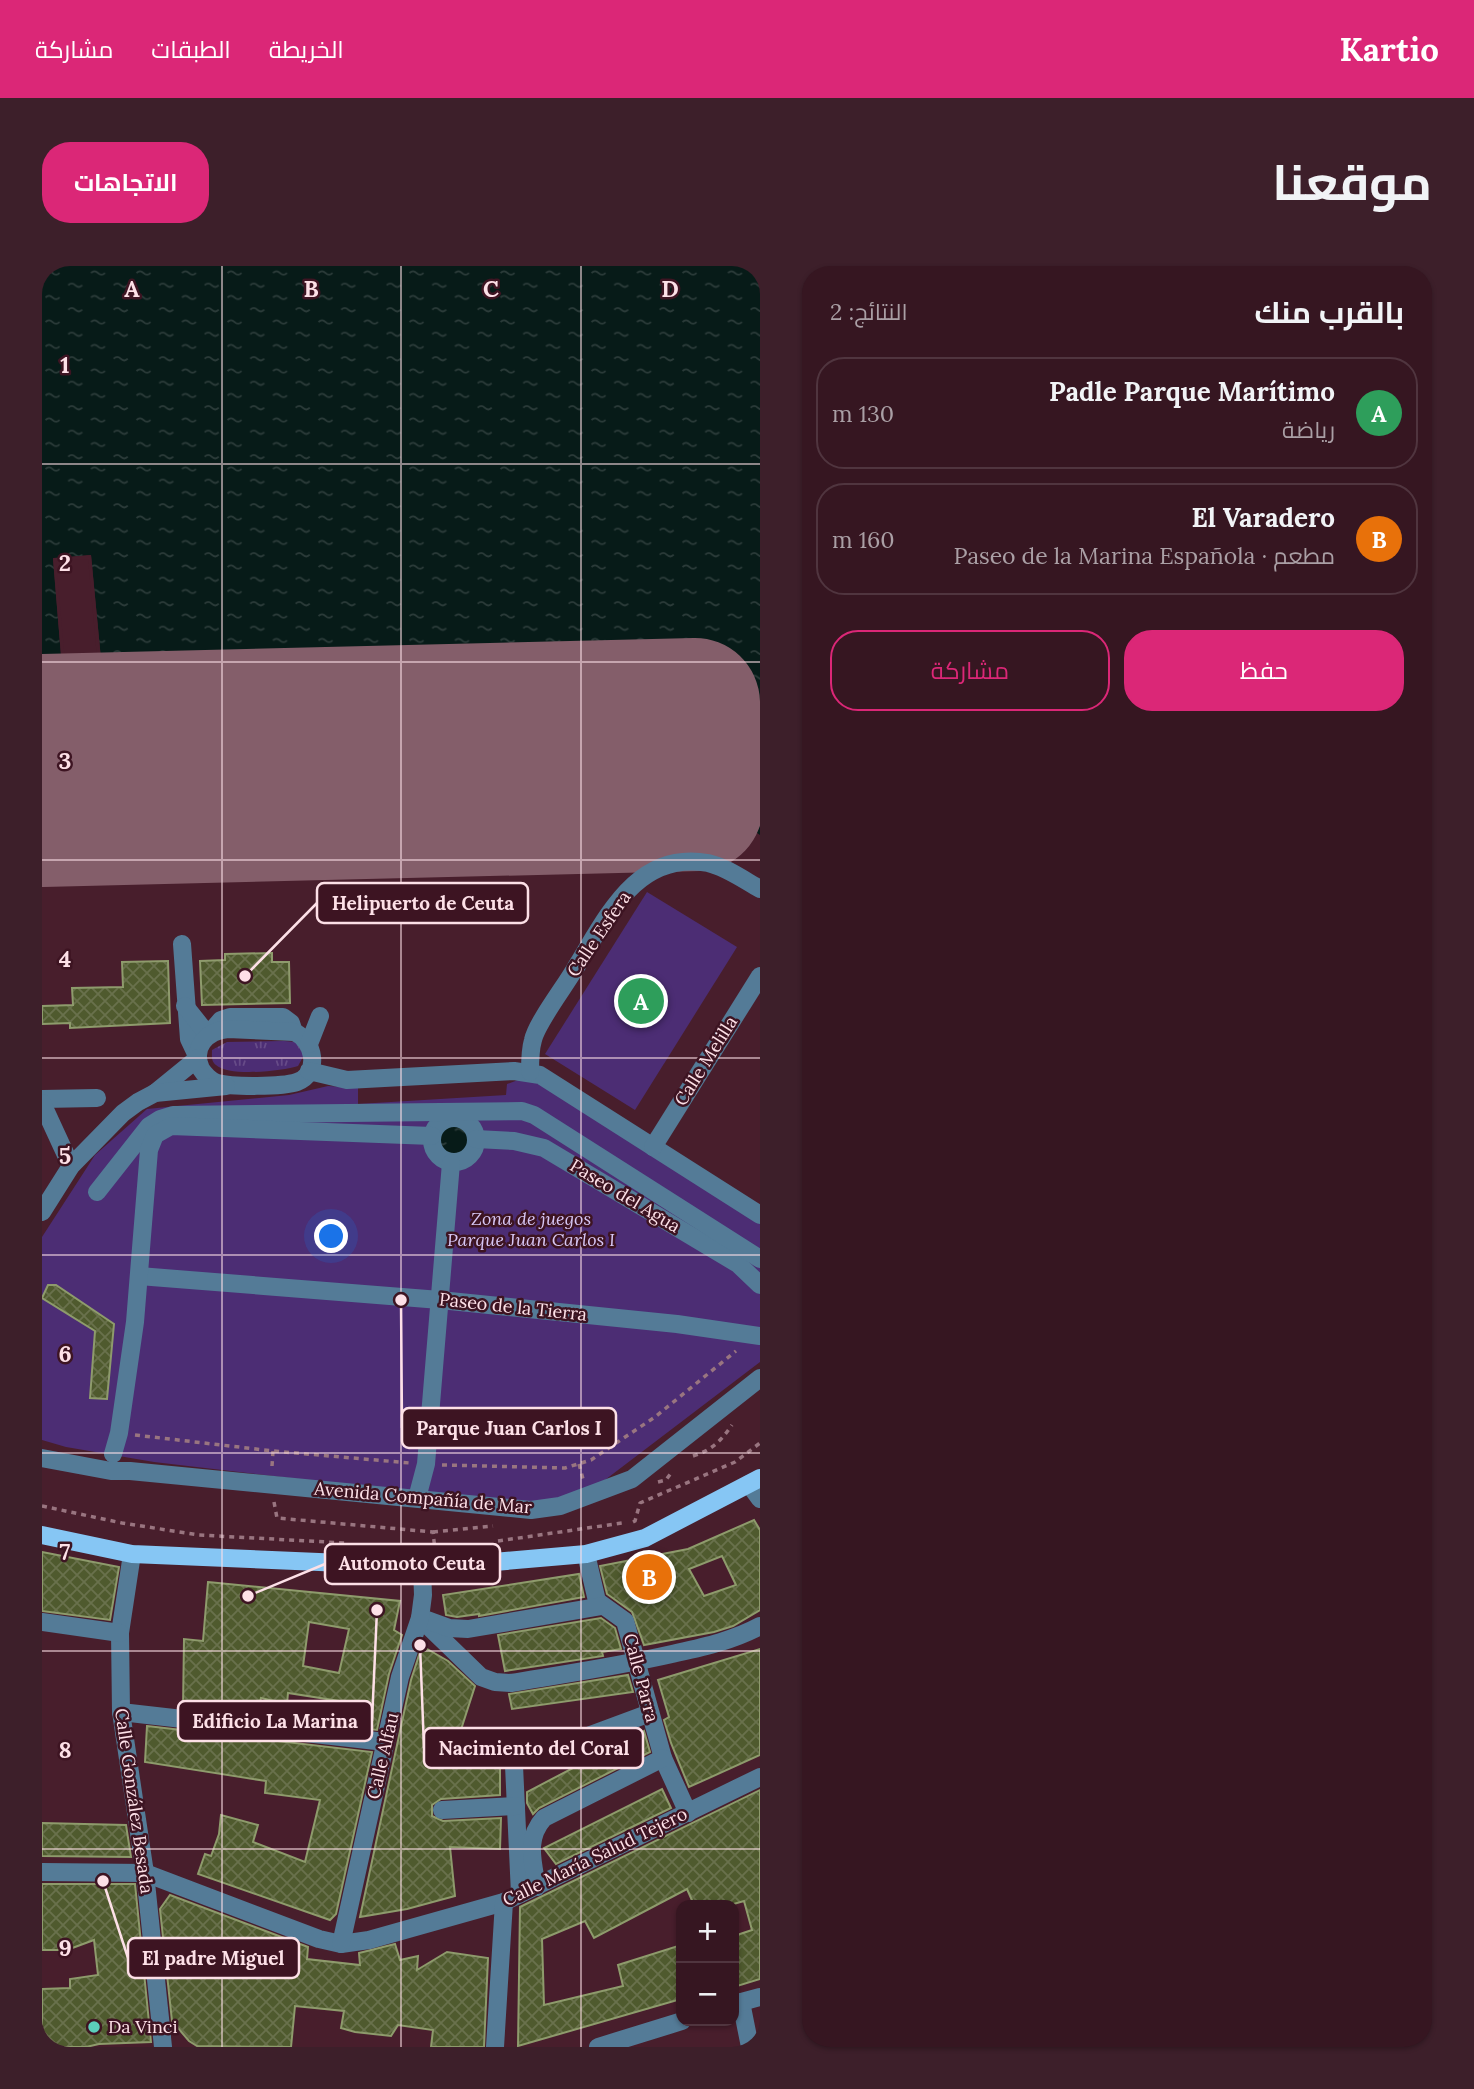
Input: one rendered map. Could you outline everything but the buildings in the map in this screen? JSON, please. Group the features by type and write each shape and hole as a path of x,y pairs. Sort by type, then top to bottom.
{"main road":[{"path":"42,1535 132,1554 431,1562 586,1554 645,1538 755,1481"}],"street":[{"name":"Calle Esfera","path":"530,1072 534,1036 616,904 633,883 656,869 682,862 709,863 760,889"},
{"path":"182,944 189,1039 202,1072 215,1082 232,1085"},
{"name":"Calle Melilla","path":"653,1147 760,976"},
{"path":"185,1006 208,1034"},
{"path":"309,1044 320,1016"},
{"path":"42,1212 71,1166 123,1113 155,1093 197,1057 200,1044 221,1020 230,1017 283,1017 291,1023 294,1032 309,1044 313,1053 309,1071 296,1083 232,1085 155,1093"},
{"path":"309,1071 347,1080 530,1072 548,1079 760,1215"},
{"path":"71,1166 42,1101 97,1098"},
{"path":"97,1192 149,1126 173,1115 522,1111 534,1115 760,1259"},
{"path":"458,1118 471,1126 476,1139 469,1157 452,1163 444,1161 436,1154 432,1136 443,1121 458,1118"},
{"path":"113,1454 120,1433 135,1322 149,1150 155,1135 171,1126 432,1136"},
{"name":"Paseo del Agua","path":"476,1139 514,1141 544,1147 738,1264 760,1285"},
{"path":"417,1498 426,1464 452,1163"},
{"name":"Paseo de la Tierra","path":"139,1276 440,1300 677,1324 758,1336"},
{"name":"Avenida Compañía de Mar","path":"42,1458 111,1471 531,1510 560,1506 632,1479 760,1378"},
{"name":"Avenida Compañía de Mar","path":"42,1446 113,1462 130,1471"},
{"path":"755,1481 760,1499"},
{"name":"Calle González Besada","path":"132,1554 120,1633 121,1712 145,1873 163,2047"},
{"name":"Calle Parra","path":"586,1554 597,1601 625,1621 663,1758 688,1813"},
{"name":"Calle Alfau","path":"341,1944 400,1677 420,1618 431,1562"},
{"path":"420,1618 449,1628 468,1629 603,1606"},
{"path":"420,1618 481,1677 495,1682 511,1683 636,1662 715,1644 741,1636 760,1626"},
{"path":"42,1622 120,1633"},
{"path":"121,1712 385,1742"},
{"path":"526,1759 650,1713"},
{"path":"513,1744 520,1894"},
{"path":"495,2047 520,1894 536,1827 544,1818 663,1758"},
{"name":"Calle María Salud Tejero","path":"145,1873 319,1939 341,1944 369,1940 520,1894 760,1777"},
{"path":"442,1811 516,1806"},
{"path":"42,1872 145,1873"},
{"path":"739,2002 760,1997"},
{"path":"739,2010 750,2047"},
{"path":"598,2047 676,2023"}],"path":[{"path":"120,1433 273,1451 426,1464 565,1468 591,1460 655,1417 758,1336"},
{"path":"42,1506 122,1523 199,1535 357,1544"}],"green space":[{"path":"647,892 737,947 635,1110 545,1054"},
{"path":"227,1042 296,1042 304,1055 298,1066 243,1072 223,1069 213,1060 212,1050"},
{"name":"Zona de juegos Parque Juan Carlos I","path":"518,1080 544,1084 760,1223 760,1362 576,1502 550,1506 154,1462 66,1447 42,1440 42,1237 95,1155 147,1109 289,1095 328,1086 358,1088 358,1104 506,1095 507,1084"}],"water":[{"path":"42,266 760,266 760,835 717,805 713,693 707,687 105,701 91,555 53,559 65,704 42,704"},
{"path":"454,1123 466,1128 471,1140 466,1152 454,1157 442,1152 437,1140 442,1128"}],"pier":[{"path":"91,555 105,701 101,701 88,559 56,561 69,704 65,704 53,558"}],"runway":[{"path":"42,719 695,703 698,806 42,822"}],"place":[{"name":"Helipuerto de Ceuta","path":"245,976"},
{"name":"Padle Parque Marítimo","path":"641,1001"},
{"name":"Parque Juan Carlos I","path":"401,1300"},
{"name":"El Varadero","path":"649,1577"},
{"name":"Automoto Ceuta","path":"248,1596"},
{"name":"Edificio La Marina","path":"377,1610"},
{"name":"Nacimiento del Coral","path":"420,1645"},
{"name":"El padre Miguel","path":"103,1881"},
{"name":"Da Vinci","path":"94,2027"}]}
